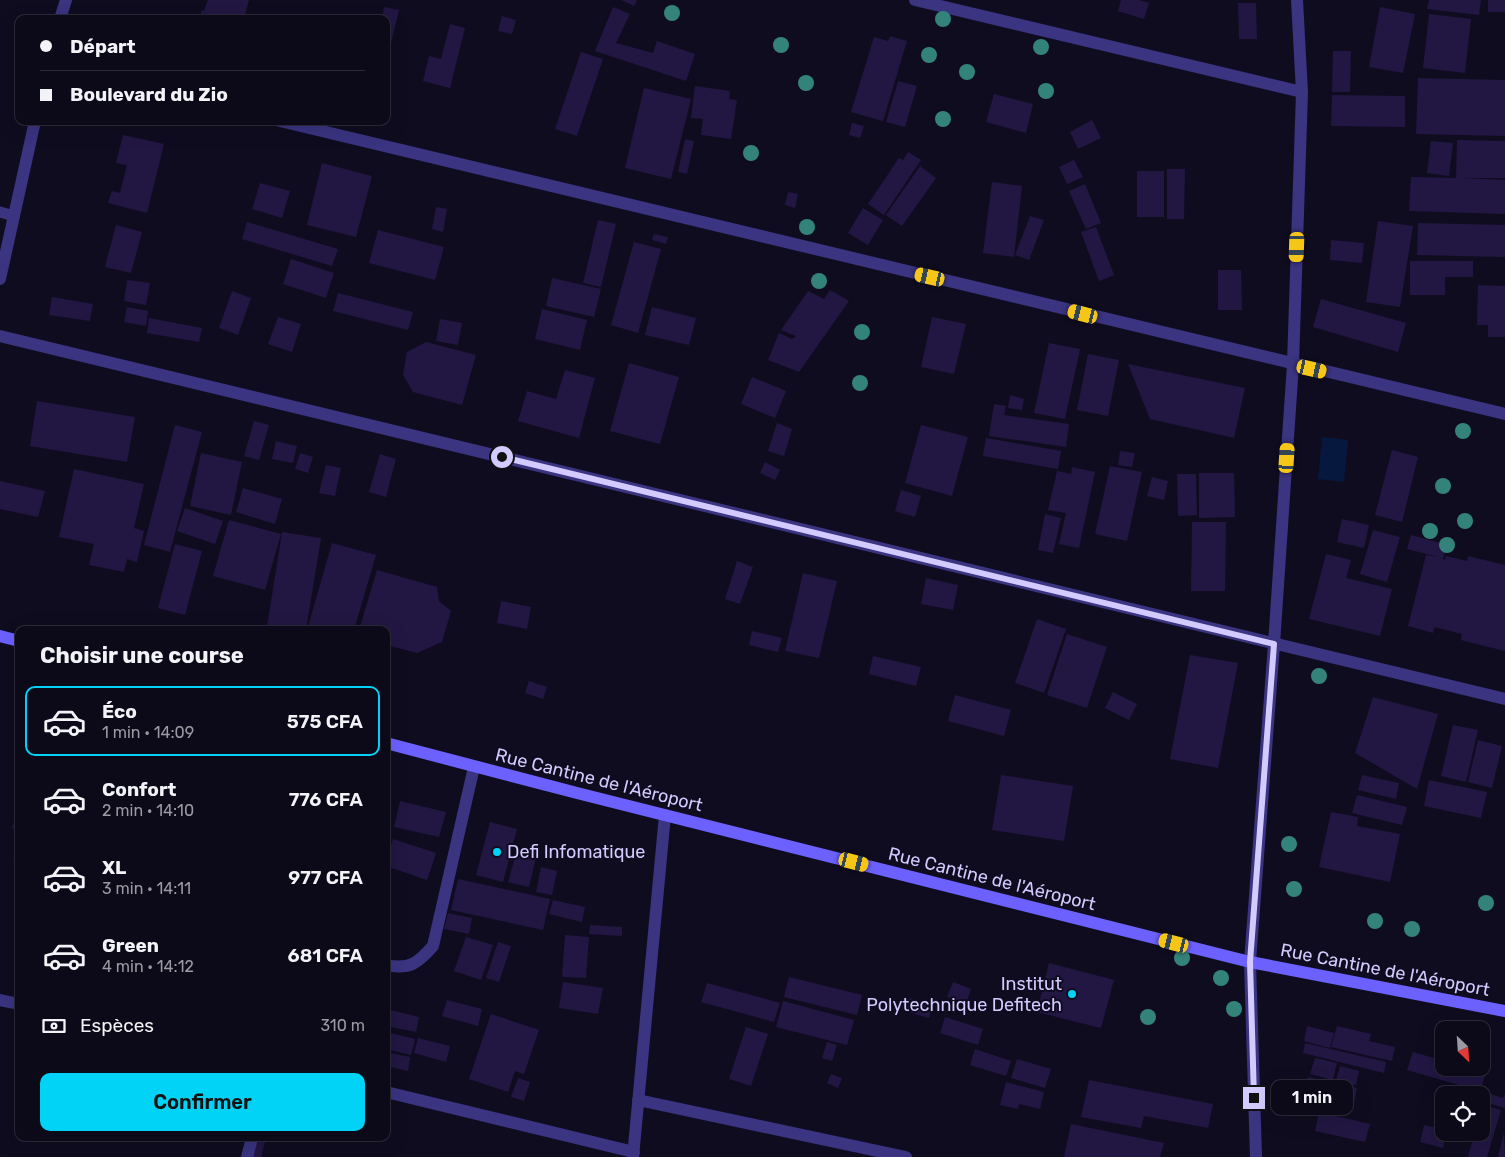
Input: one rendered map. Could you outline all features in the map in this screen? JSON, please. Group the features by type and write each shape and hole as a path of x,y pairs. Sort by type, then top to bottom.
{"main road":[{"path":"0,636 15,640"},
{"name":"Rue Cantine de l'Aéroport","path":"390,744 474,767 1250,962 1505,1011"}],"street":[{"path":"61,15 66,0"},
{"path":"914,0 1302,92"},
{"path":"1256,1157 1250,962 1293,364 1302,92 1297,0"},
{"path":"0,279 34,125"},
{"path":"297,125 1505,414"},
{"path":"0,336 1505,699"},
{"path":"390,966 400,968 419,961 433,946 474,767"},
{"path":"390,1093 634,1154 665,815"},
{"path":"0,1000 15,1003"},
{"path":"638,1100 906,1157"},
{"path":"247,1157 251,1141"}],"lane":[{"path":"0,212 14,216"}],"water":[{"path":"1322,437 1348,440 1344,482 1318,479"}],"building":[{"path":"208,0 249,0 245,15 200,15 202,10 204,11"},
{"path":"621,0 637,0 634,6"},
{"path":"1121,0 1139,0 1149,3 1144,19 1118,11"},
{"path":"1429,0 1481,0 1479,15 1427,9"},
{"path":"1488,0 1505,0 1505,12 1488,12"},
{"path":"1238,3 1256,3 1257,39 1239,39"},
{"path":"384,7 399,10 391,43 390,15 383,15"},
{"path":"613,7 630,14 616,43 653,53 657,41 695,54 686,81 595,51"},
{"path":"1380,7 1415,14 1403,73 1369,67"},
{"path":"1429,14 1471,19 1465,73 1423,68"},
{"path":"502,16 516,20 512,34 498,31"},
{"path":"450,24 465,28 450,88 423,81 429,56 441,59"},
{"path":"890,36 907,41 883,121 851,112 874,37 888,41"},
{"path":"1333,51 1351,51 1350,92 1332,92"},
{"path":"581,52 603,59 577,136 555,129"},
{"path":"1418,78 1505,80 1505,136 1416,134"},
{"path":"898,81 917,86 905,127 886,122"},
{"path":"695,86 730,91 729,99 737,100 731,139 701,135 703,119 691,118"},
{"path":"644,88 691,99 671,179 625,168"},
{"path":"994,94 1033,104 1026,133 986,122"},
{"path":"1332,95 1405,96 1405,127 1331,126"},
{"path":"1092,120 1101,138 1078,149 1070,132"},
{"path":"852,123 864,126 860,138 849,135"},
{"path":"123,135 164,144 147,213 108,203 112,191 120,193 127,165 116,163"},
{"path":"685,139 694,141 687,174 678,172"},
{"path":"1457,140 1505,141 1505,178 1462,178 1505,180 1505,214 1409,211 1411,177 1456,178"},
{"path":"1431,141 1453,143 1449,176 1427,173"},
{"path":"908,152 921,160 884,215 868,204 899,158 903,160"},
{"path":"1074,160 1083,177 1067,184 1059,167"},
{"path":"322,163 372,176 356,237 307,225"},
{"path":"920,166 936,178 902,226 886,215"},
{"path":"1167,169 1185,169 1184,219 1167,219"},
{"path":"1137,171 1164,171 1164,217 1137,217"},
{"path":"992,182 1022,186 1014,257 983,253"},
{"path":"260,183 290,191 282,218 252,209"},
{"path":"1085,184 1101,223 1086,229 1069,191"},
{"path":"788,192 798,194 795,208 785,205"},
{"path":"436,207 447,209 443,232 432,229"},
{"path":"863,208 883,220 868,245 848,233"},
{"path":"1030,216 1044,220 1029,260 1015,255"},
{"path":"598,220 616,224 601,287 583,283"},
{"path":"1378,221 1413,226 1400,307 1366,302"},
{"path":"247,222 338,249 332,266 242,239"},
{"path":"1418,223 1505,225 1505,257 1417,255"},
{"path":"116,225 142,232 131,273 105,267"},
{"path":"1096,227 1114,275 1099,281 1081,232"},
{"path":"378,230 444,247 435,280 369,263"},
{"path":"654,234 668,237 666,244 652,240"},
{"path":"1331,240 1364,243 1362,263 1330,260"},
{"path":"634,242 661,249 638,333 611,325"},
{"path":"291,259 334,273 326,298 283,284"},
{"path":"1410,261 1473,261 1473,277 1445,277 1445,295 1410,295"},
{"path":"1218,270 1241,270 1242,310 1218,310"},
{"path":"552,278 601,289 594,317 546,306"},
{"path":"127,280 150,283 146,305 124,301"},
{"path":"1478,285 1505,286 1505,337 1488,337 1488,325 1477,325"},
{"path":"830,290 849,301 799,372 768,360 779,333 792,339 796,336 781,330 808,291 824,299"},
{"path":"232,291 251,298 238,335 219,328"},
{"path":"338,293 413,312 408,330 333,311"},
{"path":"52,297 93,304 90,321 49,315"},
{"path":"1321,299 1406,323 1398,352 1313,327"},
{"path":"127,307 148,311 146,326 124,322"},
{"path":"652,307 696,318 689,345 645,335"},
{"path":"542,309 587,320 580,350 535,339"},
{"path":"278,317 301,324 292,352 268,344"},
{"path":"932,317 966,324 954,374 921,367"},
{"path":"149,318 202,328 199,342 147,333"},
{"path":"440,319 462,323 458,345 436,341"},
{"path":"426,342 476,355 462,405 413,392 403,375 407,352"},
{"path":"1049,343 1080,349 1065,419 1034,413"},
{"path":"1088,354 1119,360 1108,416 1077,410"},
{"path":"629,363 679,377 660,444 610,431"},
{"path":"1128,364 1245,388 1234,438 1150,419"},
{"path":"565,370 595,378 579,438 518,421 527,391 556,399"},
{"path":"752,377 786,391 775,418 741,404"},
{"path":"1010,395 1024,399 1022,410 1008,408"},
{"path":"37,401 135,417 127,462 30,446"},
{"path":"994,404 1006,406 1004,415 1069,424 1066,447 989,436"},
{"path":"254,421 269,425 259,460 244,456"},
{"path":"777,423 792,429 784,456 768,451"},
{"path":"175,425 202,432 170,552 144,545"},
{"path":"921,425 968,437 952,496 905,483"},
{"path":"986,438 1061,451 1058,469 983,456"},
{"path":"276,441 297,446 293,463 272,459"},
{"path":"1392,450 1418,457 1402,522 1375,515"},
{"path":"1120,451 1135,453 1132,467 1118,465"},
{"path":"201,453 242,462 231,515 190,506"},
{"path":"300,453 313,457 308,473 295,469"},
{"path":"380,454 396,459 386,497 369,492"},
{"path":"765,462 780,470 775,480 760,473"},
{"path":"326,465 341,468 335,496 319,493"},
{"path":"1110,466 1142,472 1127,541 1095,534"},
{"path":"1072,467 1095,472 1079,548 1059,544 1066,513 1048,510 1057,471 1071,474"},
{"path":"74,469 144,484 134,528 144,531 137,562 127,559 124,572 89,565 94,544 59,537"},
{"path":"1199,473 1234,473 1235,517 1199,518"},
{"path":"1177,474 1196,474 1197,515 1178,516"},
{"path":"1152,477 1168,481 1164,500 1147,496"},
{"path":"0,481 45,491 38,517 0,509"},
{"path":"243,488 282,499 275,524 236,512"},
{"path":"901,490 921,496 915,517 895,511"},
{"path":"185,508 223,521 215,544 177,531"},
{"path":"1045,514 1061,518 1053,553 1038,550"},
{"path":"1342,519 1369,525 1364,548 1337,542"},
{"path":"229,520 281,534 265,590 213,576"},
{"path":"1192,522 1226,522 1225,591 1191,591"},
{"path":"1373,530 1400,537 1387,582 1360,574"},
{"path":"282,532 321,538 307,626 267,626"},
{"path":"1411,535 1447,545 1443,559 1445,560 1446,556 1467,561 1468,556 1505,565 1505,651 1461,640 1462,634 1434,627 1433,633 1408,626 1426,555 1438,557 1407,549"},
{"path":"332,543 376,555 355,626 308,626"},
{"path":"175,544 202,551 185,615 158,608"},
{"path":"1326,554 1351,560 1346,578 1392,589 1380,636 1309,619"},
{"path":"737,561 753,567 740,604 725,599"},
{"path":"377,570 437,587 439,601 451,611 442,642 417,653 390,646 390,626 360,626"},
{"path":"803,573 837,581 819,658 785,651"},
{"path":"926,578 958,585 953,610 921,604"},
{"path":"501,601 531,607 527,629 497,623"},
{"path":"1037,619 1066,629 1044,693 1015,683"},
{"path":"752,631 782,638 778,652 749,645"},
{"path":"1067,634 1107,647 1087,708 1047,695"},
{"path":"1190,655 1238,663 1218,768 1170,759"},
{"path":"873,656 921,667 916,686 869,674"},
{"path":"529,681 547,687 543,699 525,693"},
{"path":"1113,692 1137,704 1129,720 1105,708"},
{"path":"955,695 1011,710 1004,736 948,721"},
{"path":"1373,697 1438,714 1417,789 1355,753"},
{"path":"1453,725 1478,730 1466,782 1441,776"},
{"path":"1478,740 1502,746 1492,788 1468,782"},
{"path":"1001,775 1073,786 1064,841 992,830"},
{"path":"1362,775 1399,783 1396,799 1358,790"},
{"path":"1429,780 1487,792 1481,818 1424,806"},
{"path":"1357,795 1407,807 1402,825 1352,813"},
{"path":"400,801 446,812 439,837 394,827"},
{"path":"1331,812 1358,817 1357,826 1400,834 1390,882 1319,867"},
{"name":"Defi Infomatique","path":"490,822 517,829 503,882 476,875"},
{"path":"393,839 436,853 427,880 390,867 390,848"},
{"path":"516,854 536,858 529,887 508,882"},
{"path":"541,867 557,871 552,895 536,892"},
{"path":"458,879 550,899 543,930 451,910"},
{"path":"553,900 585,907 582,922 549,914"},
{"path":"448,913 472,918 469,934 444,929"},
{"path":"590,925 622,927 622,936 589,934"},
{"path":"565,935 589,937 586,978 562,977"},
{"path":"466,937 493,945 481,980 454,971"},
{"path":"498,942 511,946 499,982 486,978"},
{"path":"1049,963 1114,980 1101,1028 1037,1012"},
{"path":"789,977 862,995 857,1015 784,997"},
{"path":"563,982 603,988 598,1014 559,1008"},
{"path":"953,982 971,989 966,1003 947,997"},
{"path":"707,983 780,1003 774,1022 701,1002"},
{"path":"909,998 933,1006 929,1018 905,1011"},
{"path":"447,1000 482,1009 478,1026 442,1016"},
{"path":"783,1001 854,1020 847,1045 776,1027"},
{"path":"390,1010 419,1017 416,1032 390,1027"},
{"path":"491,1014 539,1030 524,1074 515,1071 508,1092 469,1079"},
{"path":"945,1017 983,1029 978,1045 940,1033"},
{"path":"1307,1026 1334,1033 1330,1048 1304,1041"},
{"path":"1337,1026 1371,1034 1369,1041 1395,1047 1392,1061 1331,1047"},
{"path":"746,1027 768,1034 751,1086 729,1079"},
{"path":"390,1033 415,1039 411,1055 390,1050"},
{"path":"418,1038 450,1046 446,1062 414,1053"},
{"path":"827,1042 837,1045 832,1061 822,1058"},
{"path":"1305,1043 1386,1062 1384,1073 1303,1053"},
{"path":"975,1049 1011,1061 1006,1076 970,1065"},
{"path":"1413,1052 1435,1058 1435,1076 1485,1076 1482,1086 1463,1086 1407,1070"},
{"path":"390,1053 410,1057 408,1071 390,1067"},
{"path":"1315,1058 1337,1063 1333,1080 1310,1074"},
{"path":"1017,1059 1051,1069 1045,1088 1011,1078"},
{"path":"1340,1066 1359,1071 1356,1085 1336,1081"},
{"path":"831,1074 842,1078 838,1088 827,1083"},
{"path":"1308,1077 1357,1088 1354,1104 1330,1098 1330,1101 1304,1095"},
{"path":"518,1078 530,1082 524,1101 511,1097"},
{"path":"1089,1080 1213,1104 1208,1128 1144,1116 1141,1128 1081,1117"},
{"path":"1006,1082 1044,1092 1040,1109 1019,1104 1018,1109 1000,1105"},
{"path":"1490,1094 1503,1098 1505,1094 1505,1108 1490,1104"},
{"path":"1490,1107 1501,1110 1487,1157 1468,1157 1472,1141 1490,1141"},
{"path":"1319,1112 1370,1124 1365,1142 1315,1131"},
{"path":"1071,1124 1164,1143 1160,1157 1064,1157"},
{"path":"1424,1125 1435,1128 1435,1141 1445,1141 1443,1148 1420,1142"},
{"path":"1504,1133 1505,1157 1498,1157"},
{"path":"252,1141 265,1141 261,1157 248,1157"}],"place":[{"name":"Defi Infomatique","path":"497,852"},
{"name":"Institut Polytechnique Defitech","path":"1072,994"}],"route":[{"path":"502,457 1274,644 1250,962 1254,1098"}]}
